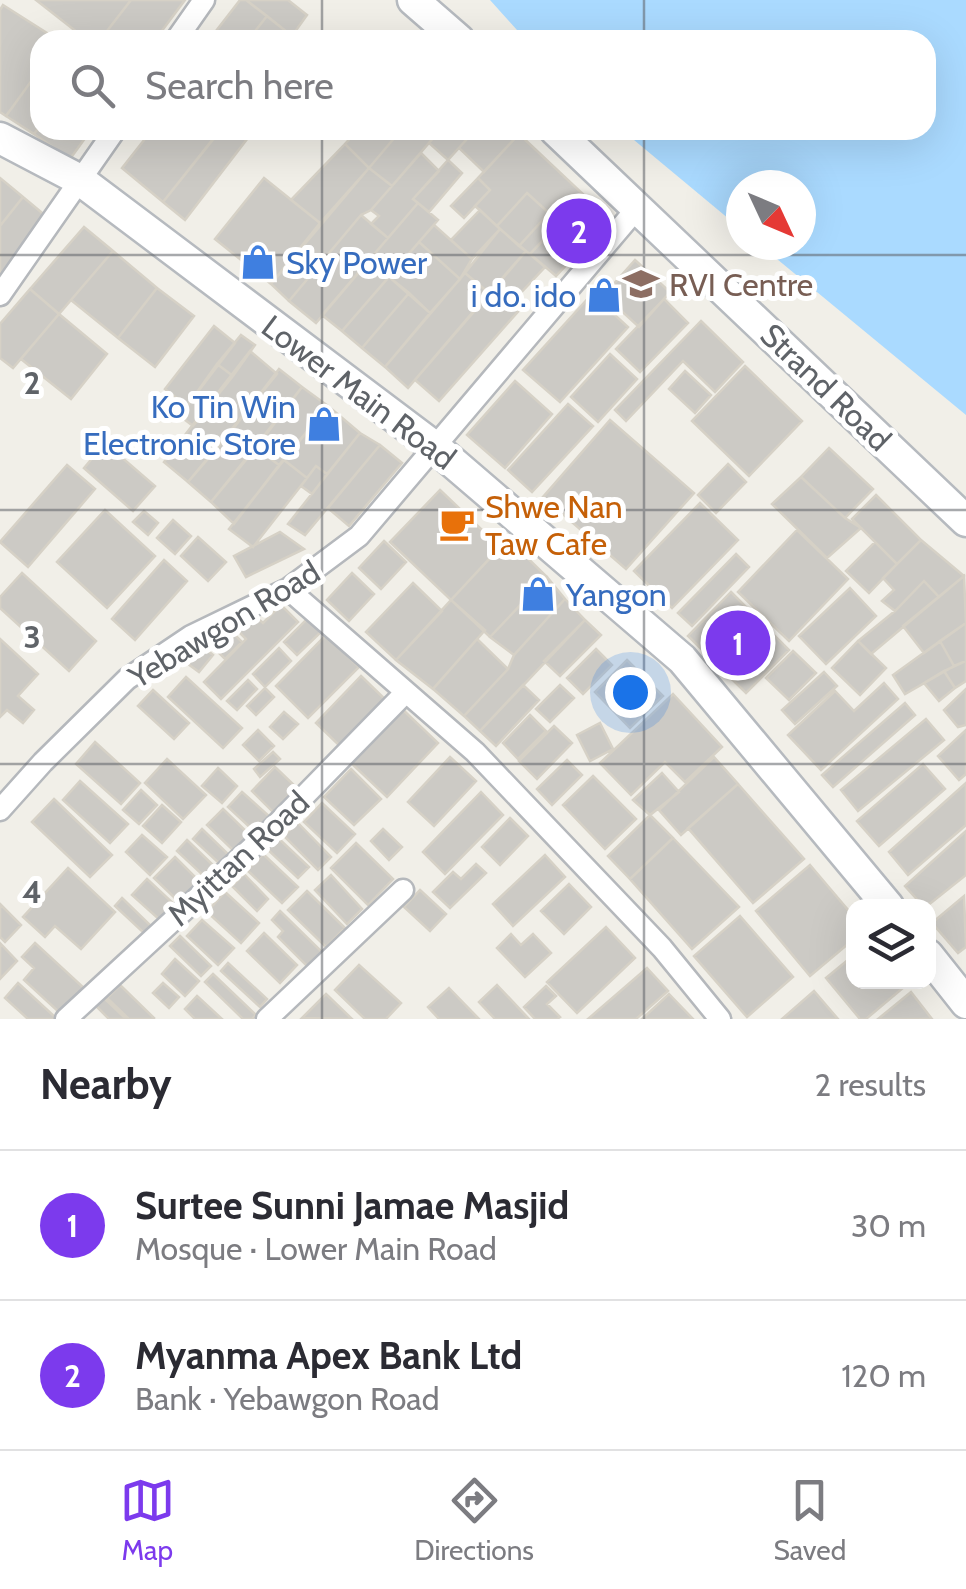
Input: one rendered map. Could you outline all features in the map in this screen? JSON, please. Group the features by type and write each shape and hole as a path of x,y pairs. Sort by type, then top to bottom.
{"main road":[{"path":"413,0 448,30"},
{"name":"Lower Main Road","path":"0,138 80,180 436,448 682,658 882,899"},
{"name":"Strand Road","path":"567,140 966,521"},
{"path":"936,963 962,988"}],"street":[{"path":"183,30 204,0"},
{"path":"0,295 108,140"},
{"name":"Yebawgon Road","path":"0,810 127,679 191,636 288,588 359,536 638,207"},
{"path":"288,588 488,766 662,948 720,1019"},
{"name":"Myittan Road","path":"66,1019 271,830 406,692"},
{"path":"266,1019 403,890"}],"water":[{"path":"490,0 966,0 966,415 778,260 816,260 816,170 726,170 726,217 634,140 936,140 936,30 517,30"}],"building":[{"path":"36,0 131,0 108,30 74,30"},
{"path":"131,0 185,0 162,30 108,30"},
{"path":"240,0 246,0 267,16 256,30 217,30"},
{"path":"246,0 288,0 307,15 296,30 284,30"},
{"path":"3,5 42,30 30,30 30,83 6,116 0,112"},
{"path":"267,16 284,30 256,30"},
{"path":"30,83 30,131 6,116"},
{"path":"43,140 84,140 70,159"},
{"path":"144,140 213,140 163,202 122,168"},
{"path":"212,140 246,140 185,220 163,202"},
{"path":"349,140 393,140 369,168 345,144"},
{"path":"393,140 431,140 392,186 369,168"},
{"path":"432,140 466,140 448,160 429,143"},
{"path":"466,140 513,140 484,172 459,148"},
{"path":"513,140 525,140 585,196 530,254 519,246 549,213 527,193 497,226 475,206 490,190 478,178"},
{"path":"345,144 369,168 320,223 291,200"},
{"path":"421,153 439,171 413,199 418,203 388,238 371,224 379,216 371,210"},
{"path":"448,160 462,173 429,212 413,199"},
{"path":"369,168 392,186 371,210 361,215 289,301 271,284"},
{"path":"0,178 23,197 0,226"},
{"path":"264,178 320,223 271,284 215,239"},
{"path":"478,178 490,190 464,218 451,206"},
{"path":"527,193 549,213 519,246 497,226"},
{"path":"585,196 607,222 556,276 530,254"},
{"path":"23,197 47,217 0,282 0,226"},
{"path":"418,203 438,220 342,331 322,315"},
{"path":"480,210 500,229 472,259 451,240"},
{"path":"361,215 388,238 316,323 289,301"},
{"path":"434,225 472,259 460,279 419,242"},
{"path":"84,227 113,251 59,314 30,289"},
{"path":"500,229 526,251 489,293 465,273"},
{"path":"419,242 460,279 430,313 389,277"},
{"path":"113,251 157,288 118,338 71,300"},
{"path":"526,251 545,267 515,299 498,284"},
{"path":"635,260 670,292 639,327 604,295"},
{"path":"465,273 489,293 408,388 385,367"},
{"path":"389,277 409,293 362,348 342,331"},
{"path":"498,284 523,306 439,401 415,380"},
{"path":"157,288 194,316 155,367 118,338"},
{"path":"30,289 59,314 13,368 0,358 0,324"},
{"path":"409,293 430,313 385,367 362,348"},
{"path":"592,294 628,327 560,402 523,370"},
{"path":"664,299 688,323 640,372 616,349"},
{"path":"59,314 107,354 71,399 21,359"},
{"path":"701,321 743,362 715,392 683,361 626,421 615,410"},
{"path":"214,326 235,343 187,406 165,389"},
{"path":"241,335 255,345 233,376 217,364"},
{"path":"250,351 277,374 188,482 164,462"},
{"path":"610,354 637,379 598,422 571,397"},
{"path":"217,364 233,376 193,426 180,416"},
{"path":"745,366 802,421 749,476 692,421"},
{"path":"279,369 302,387 248,456 226,438"},
{"path":"685,371 711,395 695,413 669,389"},
{"path":"515,381 552,414 505,468 467,435"},
{"path":"302,387 328,406 279,465 256,448"},
{"path":"568,404 593,426 532,492 508,470"},
{"path":"328,406 360,433 327,474 316,466 307,478 284,460"},
{"path":"610,420 694,493 626,569 543,497"},
{"path":"360,433 380,445 305,535 288,524"},
{"path":"226,438 248,456 211,502 188,482"},
{"path":"105,443 155,486 133,511 84,468"},
{"path":"380,445 402,463 349,526 328,508"},
{"path":"256,448 279,465 234,524 211,502"},
{"path":"829,448 873,489 845,518 801,477"},
{"path":"284,460 307,478 253,547 229,529"},
{"path":"728,464 746,482 716,513 698,495"},
{"path":"67,465 95,489 28,567 0,542"},
{"path":"316,466 327,474 312,494 301,486"},
{"path":"801,477 861,528 827,558 772,504"},
{"path":"440,490 500,547 451,600 390,542"},
{"path":"876,495 921,540 897,564 852,519"},
{"path":"700,503 738,540 672,608 634,571"},
{"path":"105,510 155,556 107,608 57,562"},
{"path":"144,511 158,523 148,535 133,522"},
{"path":"173,520 191,536 175,554 157,538"},
{"path":"797,530 848,579 789,641 738,592"},
{"path":"280,532 304,549 246,577 234,556"},
{"path":"198,537 226,562 208,581 181,556"},
{"path":"508,539 547,577 490,637 451,600"},
{"path":"921,540 964,576 939,597 924,581 895,611 882,601 894,590 883,578"},
{"path":"384,541 406,562 381,589 359,568"},
{"path":"875,542 897,564 869,593 846,571"},
{"path":"736,554 749,567 692,626 678,613"},
{"path":"164,560 187,581 135,640 112,619"},
{"path":"22,573 96,641 69,671 0,608 0,597"},
{"path":"352,573 374,594 349,621 327,600"},
{"path":"964,576 966,623 924,653 903,626"},
{"path":"547,577 565,599 514,655 490,637"},
{"path":"924,581 939,597 871,654 858,641"},
{"path":"413,583 442,611 396,660 366,632"},
{"path":"850,588 876,616 826,664 799,636"},
{"path":"731,592 789,650 746,693 688,636"},
{"path":"565,599 585,620 480,731 464,716"},
{"path":"451,600 485,630 433,689 396,660"},
{"path":"281,605 298,622 221,699 204,682 246,639 238,631 254,615 263,623"},
{"path":"308,618 321,632 297,655 284,642"},
{"path":"585,620 601,635 560,676 544,661"},
{"path":"966,623 966,661 954,666 940,641"},
{"path":"229,629 242,642 225,659 212,646"},
{"path":"326,635 359,667 308,718 276,686"},
{"path":"0,639 38,674 18,696 34,710 23,723 7,710 0,717"},
{"path":"477,639 508,669 464,716 433,689"},
{"path":"858,641 886,668 860,695 832,668"},
{"path":"940,641 954,666 905,694 893,675"},
{"path":"202,646 213,655 199,672 188,664"},
{"path":"279,648 291,661 265,687 253,674"},
{"path":"596,649 612,665 583,694 567,678"},
{"path":"793,651 816,673 789,700 766,678"},
{"path":"627,660 663,696 630,728 595,692"},
{"path":"966,661 966,681 955,688 944,671"},
{"path":"944,671 955,688 939,701 924,683"},
{"path":"824,672 837,686 795,724 782,710"},
{"path":"361,676 390,704 345,751 316,723"},
{"path":"186,677 242,728 223,748 168,697"},
{"path":"248,680 257,689 237,710 227,701"},
{"path":"884,683 898,699 821,770 788,735 835,691 854,711"},
{"path":"523,685 539,700 496,746 480,731"},
{"path":"560,685 574,698 550,722 536,709"},
{"path":"265,688 274,697 256,715 247,706"},
{"path":"966,689 966,725 958,727 944,710"},
{"path":"153,690 189,723 174,739 138,706"},
{"path":"673,694 722,747 685,782 665,762 631,795 600,763"},
{"path":"905,703 915,715 833,787 822,775"},
{"path":"401,708 438,743 387,797 350,762"},
{"path":"284,712 298,724 283,739 270,727"},
{"path":"530,715 546,731 518,759 503,743"},
{"path":"926,719 944,740 858,811 841,790"},
{"path":"600,723 613,749 590,761 577,735"},
{"path":"554,726 572,743 537,779 519,761"},
{"path":"258,730 274,746 259,761 243,745"},
{"path":"966,730 966,774 959,780 938,756"},
{"path":"95,742 140,783 121,804 76,764"},
{"path":"273,752 280,759 260,777 254,769"},
{"path":"450,757 476,781 434,826 408,802"},
{"path":"714,757 738,784 681,835 659,810"},
{"path":"167,759 206,795 183,819 145,783"},
{"path":"567,760 582,775 552,805 537,789"},
{"path":"923,764 945,789 879,846 857,821"},
{"path":"275,767 296,787 273,812 252,791"},
{"path":"218,768 237,786 222,803 202,786"},
{"path":"351,769 381,799 354,825 324,797"},
{"path":"662,773 679,792 650,815 633,800"},
{"path":"593,776 636,819 605,849 563,805"},
{"path":"80,781 128,824 110,843 63,800"},
{"path":"966,783 966,825 908,875 889,852"},
{"path":"738,784 804,859 753,903 688,828"},
{"path":"141,790 157,805 139,824 123,810"},
{"path":"242,792 270,817 255,832 228,807"},
{"path":"481,792 503,815 445,874 423,852"},
{"path":"54,799 112,855 90,877 32,822"},
{"path":"322,803 355,834 337,853 304,822"},
{"path":"162,805 181,822 162,843 143,826"},
{"path":"223,809 252,837 236,853 207,825"},
{"path":"650,815 673,838 630,879 608,856"},
{"path":"510,818 528,836 500,865 482,847"},
{"path":"297,822 331,857 318,870 284,836"},
{"path":"202,829 230,856 221,865 193,839"},
{"path":"383,829 402,847 389,860 371,841"},
{"path":"966,831 966,875 936,899 917,899 905,886"},
{"path":"142,835 167,857 150,875 126,852"},
{"path":"277,837 309,867 298,878 266,848"},
{"path":"673,838 739,907 692,949 630,879"},
{"path":"187,840 215,867 205,877 177,851"},
{"path":"356,843 393,879 368,905 331,868"},
{"path":"263,854 298,887 282,903 247,870"},
{"path":"545,855 565,877 513,926 493,904"},
{"path":"175,857 200,882 180,903 154,878"},
{"path":"476,864 486,873 450,908 433,892 453,872 461,879"},
{"path":"810,865 846,908 846,946 810,976 756,911"},
{"path":"68,868 115,912 81,949 55,926 45,937 23,917"},
{"path":"244,874 268,899 257,911 232,886"},
{"path":"331,875 362,909 347,924 315,890"},
{"path":"147,879 175,905 161,921 132,895"},
{"path":"569,884 591,907 564,934 541,911"},
{"path":"420,890 446,914 430,931 404,907"},
{"path":"307,891 345,928 326,947 288,910"},
{"path":"225,892 259,923 241,943 207,912"},
{"path":"964,896 966,947 958,953 936,928 936,920"},
{"path":"122,898 151,926 144,933 115,906"},
{"path":"0,904 21,925 5,942 0,937"},
{"path":"280,911 323,953 309,968 278,937 283,931 272,920"},
{"path":"740,916 793,977 747,1017 694,956"},
{"path":"202,920 234,948 218,965 187,936"},
{"path":"606,927 635,958 577,1013 547,982"},
{"path":"264,933 297,965 280,983 247,951"},
{"path":"511,934 521,945 533,934 551,953 525,977 497,948"},
{"path":"180,936 211,966 201,976 170,946"},
{"path":"0,943 17,961 0,979"},
{"path":"35,943 84,988 61,1014 24,980 34,968 22,957"},
{"path":"175,959 199,981 185,996 162,974"},
{"path":"846,962 846,989 902,989 866,1019 860,1019 826,978"},
{"path":"228,963 267,999 260,1007 221,971"},
{"path":"359,965 401,1003 386,1019 365,1019 335,990"},
{"path":"647,968 668,991 636,1019 588,1019"},
{"path":"213,974 256,1015 252,1019 243,1019 205,982"},
{"path":"18,983 54,1019 28,1019 5,998"},
{"path":"163,983 179,997 169,1008 153,993"},
{"path":"120,985 153,1019 129,1019 107,998"},
{"path":"497,985 529,1019 495,1019 479,1002"},
{"path":"546,986 556,996 547,1004 560,1017 535,1019 524,1007"},
{"path":"449,988 479,1019 439,1019 428,1007"},
{"path":"814,991 838,1019 782,1019"},
{"path":"911,992 932,1019 878,1019"},
{"path":"326,994 352,1019 302,1018"},
{"path":"669,994 693,1019 642,1019"},
{"path":"102,996 126,1019 109,1019 94,1004"},
{"path":"197,996 222,1019 195,1019 185,1009"}],"place":[{"name":"Myanma Apex Bank Ltd","path":"579,231"},
{"name":"Sky Power","path":"258,262"},
{"name":"RVI Centre","path":"641,284"},
{"name":"i do. ido","path":"604,295"},
{"name":"Ko Tin Win Electronic Store","path":"324,424"},
{"name":"Shwe Nan Taw Cafe","path":"457,524"},
{"name":"Yangon","path":"538,594"},
{"name":"Surtee Sunni Jamae Masjid","path":"738,643"}]}
